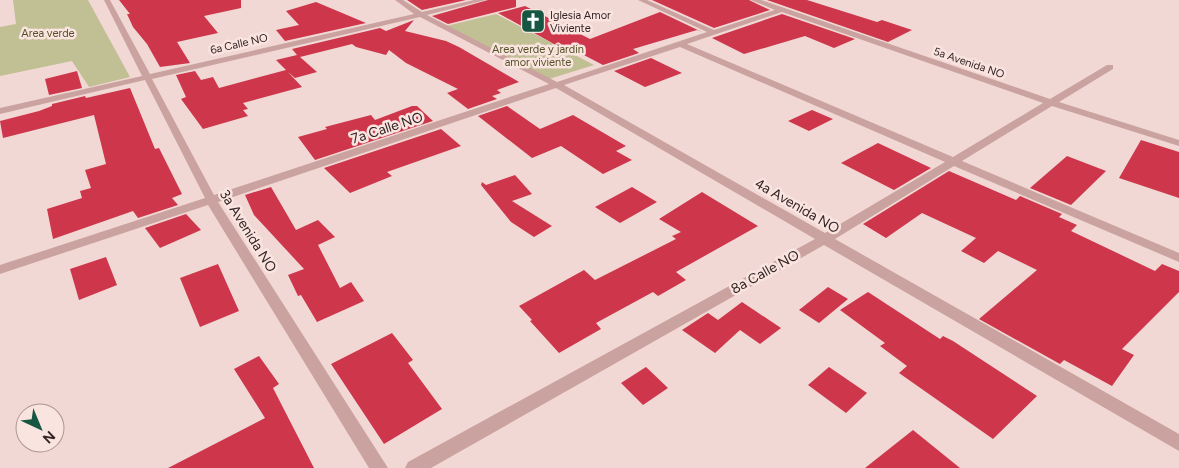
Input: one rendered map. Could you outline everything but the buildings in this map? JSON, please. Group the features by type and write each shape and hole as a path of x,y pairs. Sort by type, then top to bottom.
{"street":[{"name":"3a Avenida NO","path":"107,0 212,201 379,468"},
{"name":"4a Avenida NO","path":"398,0 420,14 559,86 1179,443"},
{"name":"6a Calle NO","path":"0,111 483,0"},
{"path":"641,0 715,33"},
{"name":"5a Avenida NO","path":"754,0 1052,103 1179,142"},
{"name":"7a Calle NO","path":"0,270 559,86 782,10"},
{"path":"680,44 1179,258"},
{"name":"8a Calle NO","path":"414,468 824,239 1110,67"}],"green space":[{"name":"Area verde","path":"13,0 88,0 130,77 89,87 72,61 0,76 0,27 16,24"},
{"name":"Area verde y jardin amor viviente","path":"496,14 594,65 546,80 446,26"}],"place":[{"name":"Iglesia Amor Viviente","path":"533,21"}]}
